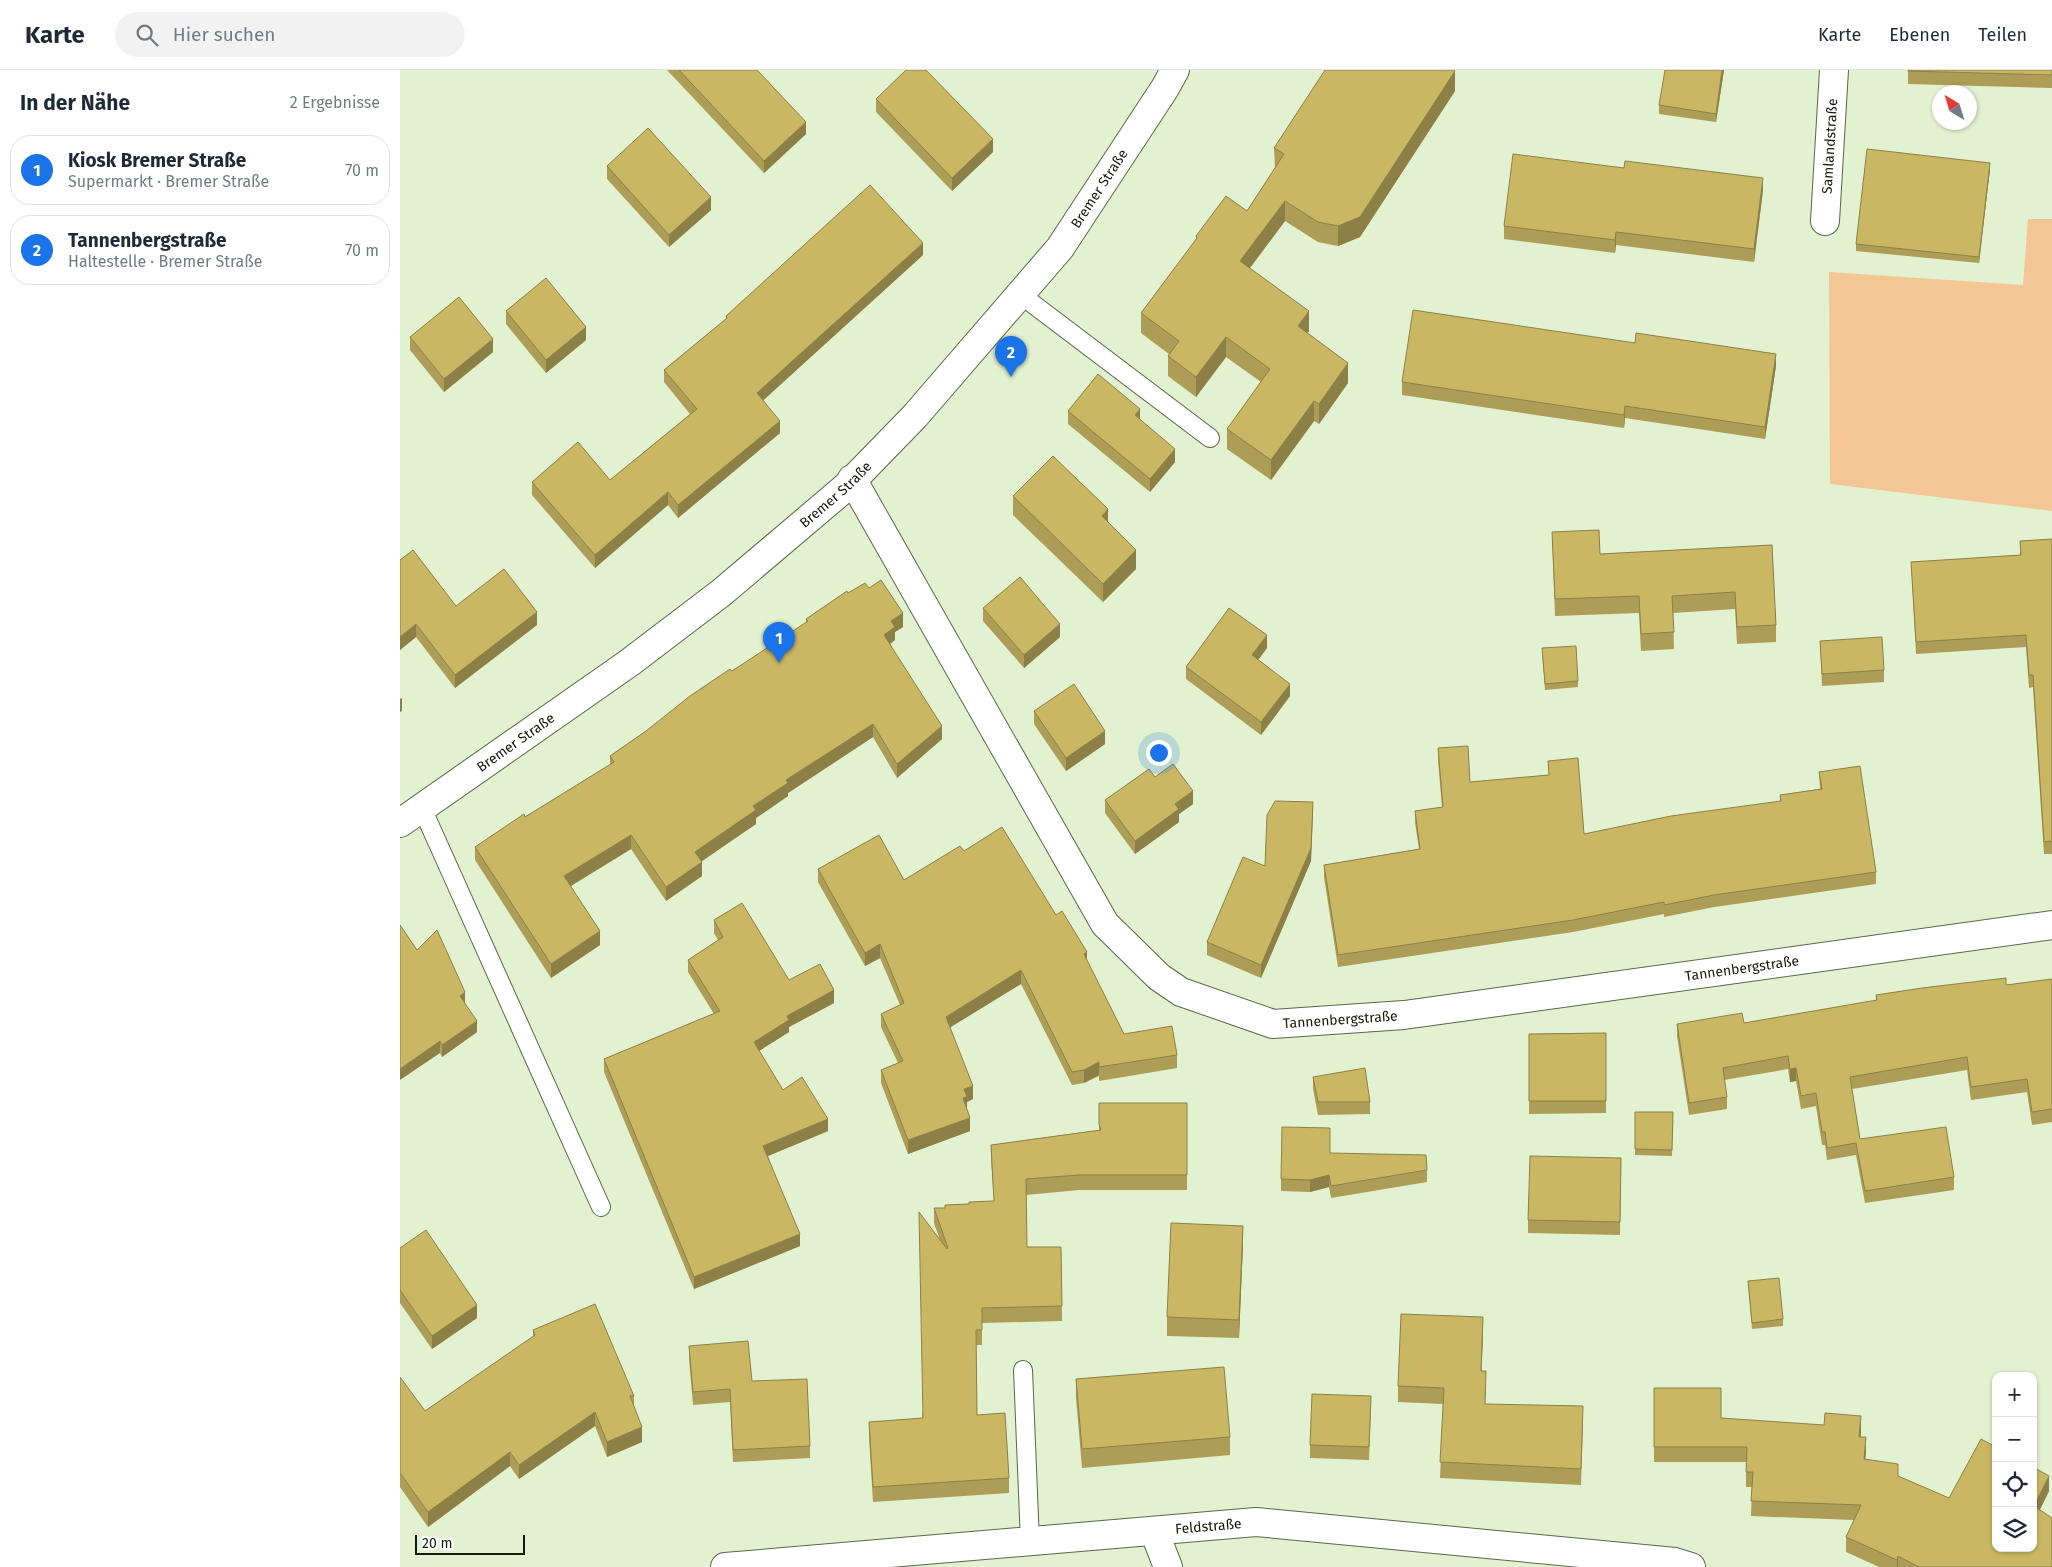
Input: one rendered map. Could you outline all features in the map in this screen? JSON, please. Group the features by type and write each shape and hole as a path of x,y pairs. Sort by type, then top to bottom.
{"street":[{"name":"Bremer Straße","path":"400,823 629,663 722,593 852,479 915,416 1060,248 1175,70"},
{"name":"Samlandstraße","path":"1825,221 1834,70"},
{"name":"Tannenbergstraße","path":"852,479 1105,924 1159,977 1181,992 1273,1024 1394,1016 2052,925"},
{"name":"Feldstraße","path":"725,1567 1256,1522 1675,1562 1691,1567"},
{"path":"1154,1531 1168,1567"}],"lane":[{"path":"1021,295 1210,438"},
{"path":"422,808 601,1207"},
{"path":"1023,1370 1030,1542"}],"shaded area":[{"path":"2028,219 2052,219 2052,511 1830,484 1829,272 2023,285"}],"building":[{"path":"679,70 757,70 806,122 764,161"},
{"path":"906,70 926,70 993,139 952,178 876,99"},
{"path":"1325,70 1455,71 1360,217 1338,226 1318,222 1285,201 1240,261 1309,311 1298,326 1348,363 1319,404 1314,401 1271,460 1227,429 1270,369 1226,337 1196,377 1168,356 1179,341 1141,313 1226,196 1247,211 1284,154 1274,148"},
{"path":"1665,70 1722,70 1716,114 1659,105"},
{"path":"2052,70 2052,75 1908,71"},
{"path":"648,128 711,197 669,235 607,166"},
{"path":"1867,149 1990,163 1979,257 1856,244"},
{"path":"1513,154 1624,168 1625,161 1763,178 1754,249 1616,232 1615,240 1504,226"},
{"path":"870,185 923,243 757,393 780,421 678,505 668,492 595,555 532,482 578,442 610,480 697,409 664,370 727,318 726,316"},
{"path":"546,278 586,327 546,360 506,311"},
{"path":"459,297 493,339 444,379 410,337"},
{"path":"1413,310 1635,343 1636,333 1776,354 1765,427 1625,406 1624,415 1402,382"},
{"path":"1098,374 1140,409 1135,415 1175,449 1150,479 1068,411"},
{"path":"1053,456 1108,509 1102,516 1136,550 1103,584 1013,496"},
{"path":"1599,530 1600,554 1772,545 1776,625 1737,627 1735,592 1672,596 1674,632 1641,634 1639,596 1555,599 1552,532"},
{"path":"2052,539 2052,841 2044,842 2033,675 2029,675 2026,635 1916,642 1911,562 2021,555 2020,541"},
{"path":"413,550 456,606 504,569 537,612 455,675 416,624 400,637 400,560"},
{"path":"1020,577 1060,624 1024,655 983,608"},
{"path":"881,580 903,613 891,621 895,627 884,635 942,726 897,764 873,724 786,780 788,783 753,806 756,810 695,852 702,862 666,887 631,835 564,876 600,931 551,964 475,847 524,814 525,817 614,762 610,756 646,731 690,696 808,621 806,619 847,591 848,593 865,583 869,588"},
{"path":"1229,608 1267,635 1252,655 1290,684 1261,722 1186,667"},
{"path":"1882,637 1884,670 1822,674 1820,641"},
{"path":"1576,646 1578,681 1545,684 1542,648"},
{"path":"1074,684 1105,731 1066,758 1034,711"},
{"path":"1468,746 1470,782 1549,775 1548,761 1578,758 1584,834 1671,816 1781,801 1780,795 1822,789 1819,772 1860,766 1876,872 1714,895 1664,905 1664,902 1573,920 1338,955 1324,865 1420,849 1415,811 1443,807 1438,748"},
{"path":"1173,764 1193,791 1175,804 1179,809 1135,841 1105,800 1149,769 1155,777"},
{"path":"1275,801 1313,802 1311,848 1261,965 1207,942 1243,857 1265,866 1267,815"},
{"path":"1002,827 1056,915 1062,911 1087,952 1084,954 1124,1034 1172,1026 1177,1055 1099,1067 1099,1062 1084,1070 1072,1072 1021,970 946,1017 973,1086 964,1089 967,1097 963,1098 970,1118 908,1140 881,1070 903,1061 881,1014 904,1003 880,944 865,953 818,869 879,835 904,880 960,846 964,851"},
{"path":"742,903 789,980 820,964 834,990 787,1016 789,1020 754,1042 783,1090 802,1077 828,1119 763,1146 800,1234 694,1277 604,1059 720,1011 688,960 723,937 714,920"},
{"path":"400,925 417,950 437,930 465,992 460,996 477,1021 442,1045 440,1041 400,1069"},
{"path":"2006,978 2006,985 2052,979 2052,1109 2032,1112 2027,1079 1971,1087 1967,1057 1850,1077 1860,1139 1946,1127 1954,1177 1865,1191 1856,1143 1827,1148 1825,1132 1822,1132 1816,1093 1801,1096 1796,1068 1790,1069 1788,1056 1723,1068 1727,1097 1689,1103 1677,1024 1742,1013 1744,1023 1877,1000 1876,995"},
{"path":"1606,1033 1606,1101 1529,1101 1529,1034"},
{"path":"1365,1068 1370,1102 1318,1102 1313,1077"},
{"path":"1099,1103 1187,1103 1187,1175 1079,1175 1026,1179 1027,1247 1061,1247 1062,1306 982,1308 982,1330 976,1330 977,1415 1005,1413 1009,1478 873,1487 869,1422 923,1418 919,1212 947,1249 934,1208 945,1208 945,1205 969,1204 969,1202 994,1201 991,1145 1101,1130 1099,1124"},
{"path":"1635,1112 1673,1112 1672,1150 1635,1149"},
{"path":"1282,1127 1330,1128 1330,1153 1426,1155 1427,1170 1331,1186 1329,1175 1310,1180 1281,1179"},
{"path":"1530,1156 1621,1158 1620,1222 1528,1220"},
{"path":"1171,1223 1243,1226 1239,1320 1167,1317"},
{"path":"426,1230 477,1305 432,1336 400,1290 400,1248"},
{"path":"1779,1278 1783,1319 1752,1323 1748,1281"},
{"path":"595,1304 634,1396 630,1396 642,1427 607,1442 595,1412 519,1465 510,1452 428,1512 400,1473 400,1377 425,1411 535,1335 533,1330"},
{"path":"1401,1314 1483,1317 1481,1371 1486,1371 1485,1404 1583,1406 1581,1469 1440,1462 1444,1388 1398,1386"},
{"path":"748,1341 752,1381 807,1379 810,1446 733,1450 730,1389 693,1392 689,1346"},
{"path":"1224,1367 1230,1437 1082,1449 1076,1379"},
{"path":"1654,1388 1721,1388 1721,1418 1824,1425 1825,1413 1861,1416 1859,1437 1866,1437 1864,1459 1898,1464 1898,1476 1949,1498 1981,1439 1992,1445 1992,1552 2037,1552 2037,1508 2052,1518 2052,1567 1919,1567 1898,1556 1897,1560 1846,1537 1861,1505 1751,1501 1753,1472 1746,1472 1747,1447 1654,1447"},
{"path":"1312,1394 1371,1396 1369,1447 1310,1445"},
{"path":"2037,1469 2049,1476 2037,1500"}],"place":[{"name":"Tannenbergstraße","path":"1011,377"},
{"name":"Kiosk Bremer Straße","path":"779,663"}]}
